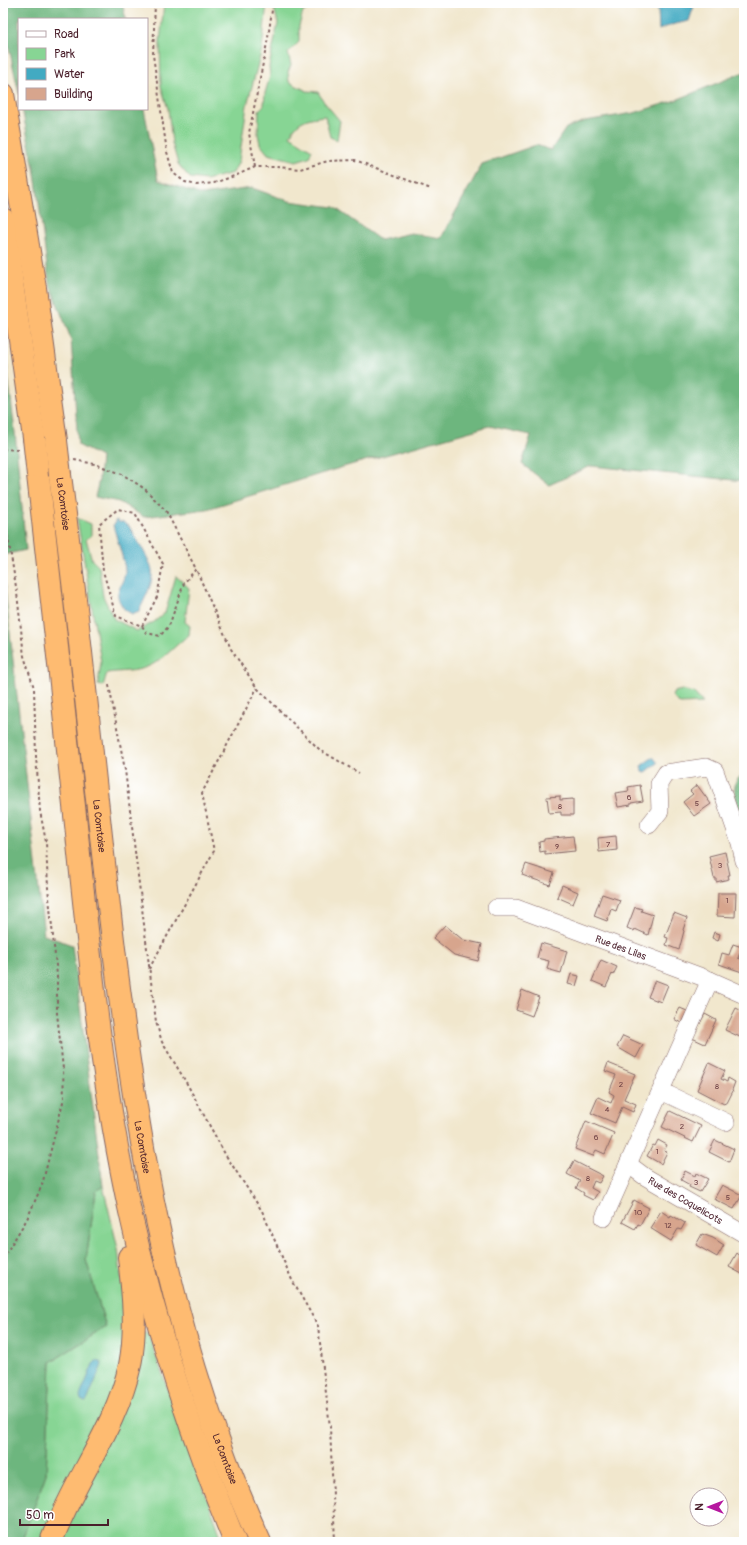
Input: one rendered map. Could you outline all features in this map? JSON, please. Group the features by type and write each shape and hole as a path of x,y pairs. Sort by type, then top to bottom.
{"highway":[{"name":"La Comtoise","path":"3,94 34,280 56,441 66,467 79,624 97,803 120,1002 142,1145 167,1269 190,1354 221,1445 260,1542"},
{"path":"3,219 32,452 93,980 117,1146 133,1306 133,1341 130,1364 122,1392 108,1427 64,1510 51,1542"},
{"path":"117,1146 144,1271 168,1359 199,1453 235,1542"}],"street":[{"path":"649,825 660,811 659,784 666,773 706,767 715,771 740,843 744,861"},
{"name":"Rue des Lilas","path":"496,908 516,908 710,980 744,995"},
{"path":"604,1218 710,980"},
{"path":"661,1091 726,1122"},
{"name":"Rue des Coquelicots","path":"628,1164 644,1176 744,1234"}],"path":[{"path":"155,3 153,55 167,152 173,173 185,182 196,184 214,183 255,167 300,169 328,161 355,160 431,189"},
{"path":"255,167 248,133 268,38 273,3"},
{"path":"3,449 32,452"},
{"path":"66,467 95,464 122,474 145,489 166,511 196,569 231,649 257,688 320,750 359,773"},
{"path":"3,506 18,600 24,656 34,688 39,803 46,842 48,888 57,974 57,1013 63,1069 64,1098 42,1185 27,1219 3,1258"},
{"path":"142,626 157,597 163,564 135,513 118,509 99,524 103,571 116,616 142,626 148,633 160,636 169,626 184,583 196,569"},
{"path":"109,685 124,770 156,1022 162,1042 225,1154 262,1211 292,1280 318,1326 330,1427 335,1542"},
{"path":"149,969 214,851 202,793 257,688"}],"green space":[{"path":"3,3 122,3 126,18 18,18 18,89 3,20"},
{"path":"164,3 267,3 262,49 247,105 239,161 233,173 206,180 190,178 178,164 172,143 168,109 161,86 160,42"},
{"path":"275,3 318,3 303,12 299,26 299,42 288,53 291,65 288,72 289,82 307,91 318,92 324,102 340,121 337,140 330,137 325,116 304,120 296,126 290,136 312,150 309,157 296,161 268,154 260,144 258,134 259,110 264,105 265,93 270,76 269,67 278,23 274,8"},
{"path":"744,72 744,481 591,466 549,485 522,464 531,435 489,426 343,467 207,509 144,517 119,502 95,497 99,480 101,457 78,445 71,339 49,282 35,173 22,110 144,110 158,180 202,195 252,188 289,201 334,207 380,240 411,233 441,238 482,164 536,145 551,150 566,128 585,121 634,113 676,100"},
{"path":"3,335 15,432 26,550 3,555"},
{"path":"77,518 91,524 91,536 86,539 92,560 99,567 103,596 114,619 137,631 154,622 165,613 176,576 189,588 185,622 190,626 189,635 164,657 147,667 138,670 107,673 103,686 98,685 101,662"},
{"path":"3,571 44,935 72,945 103,1186 96,1191 86,1260 106,1327 51,1362 46,1474 21,1542 3,1542"},
{"path":"682,690 694,693 703,703 680,704 672,696 674,692"},
{"path":"744,773 744,819 735,794 735,784"},
{"path":"103,1186 118,1249 127,1327 148,1334 223,1542 21,1542 46,1474 51,1362 106,1327 86,1260 96,1191"}],"water":[{"path":"653,3 695,3 689,21 671,25 659,30 658,10"},
{"path":"117,520 118,522 123,522 129,526 151,565 152,570 152,580 146,597 139,611 132,614 125,610 118,598 125,569 113,525"},
{"path":"653,757 658,763 646,772 642,771 641,766"},
{"path":"96,1361 101,1362 102,1365 87,1401 85,1402 81,1400 80,1396 93,1364"}],"building":[{"path":"640,785 643,801 618,807 615,793 629,791 628,787"},
{"path":"697,785 711,804 694,816 683,802 693,794 690,791"},
{"path":"560,796 560,800 573,799 573,815 561,815 561,812 549,813 547,797"},
{"path":"573,836 575,851 545,854 545,851 540,852 539,842 544,841 544,839"},
{"path":"616,836 617,850 599,852 598,838"},
{"path":"725,852 730,875 728,875 729,879 716,882 709,856"},
{"path":"526,864 554,873 550,885 522,875"},
{"path":"562,885 578,892 573,904 557,897"},
{"path":"718,893 736,893 735,917 717,916"},
{"path":"602,894 620,900 616,911 611,909 607,921 594,916"},
{"path":"635,907 642,909 641,911 653,915 648,935 635,929 634,931 627,928"},
{"path":"674,913 687,918 679,950 666,945 668,938 665,937"},
{"path":"445,925 463,940 482,944 478,961 454,955 433,938"},
{"path":"714,932 720,934 718,941 712,938"},
{"path":"541,943 567,951 561,973 547,969 549,961 537,958"},
{"path":"733,944 742,947 738,958 744,960 744,968 742,972 719,964 722,953 729,955"},
{"path":"601,960 617,967 606,987 592,981"},
{"path":"571,974 579,976 576,986 568,984"},
{"path":"655,980 668,985 661,1002 648,997"},
{"path":"522,990 539,997 532,1016 516,1010"},
{"path":"680,1008 687,1011 681,1023 674,1019"},
{"path":"736,1008 744,1012 744,1028 740,1037 725,1030"},
{"path":"705,1014 716,1020 705,1044 692,1038"},
{"path":"623,1036 643,1045 636,1058 617,1047"},
{"path":"608,1063 635,1074 624,1099 636,1104 633,1112 622,1107 615,1123 591,1113 598,1097 611,1103 614,1095 609,1092 616,1075 605,1071"},
{"path":"709,1063 725,1071 721,1079 727,1082 728,1078 735,1082 733,1091 727,1103 724,1104 697,1090"},
{"path":"670,1111 701,1126 693,1142 662,1127"},
{"path":"586,1121 614,1133 605,1154 596,1150 593,1156 575,1149"},
{"path":"658,1140 667,1145 664,1151 667,1152 661,1164 647,1156 653,1145 655,1146"},
{"path":"715,1140 734,1149 729,1162 709,1152"},
{"path":"574,1161 603,1176 599,1183 594,1181 591,1188 598,1192 593,1200 583,1195 584,1193 576,1188 580,1181 567,1174"},
{"path":"685,1171 695,1176 696,1173 708,1179 700,1192 689,1187 690,1185 681,1180"},
{"path":"722,1185 742,1195 734,1209 714,1199"},
{"path":"634,1200 649,1208 640,1225 638,1224 635,1229 622,1222"},
{"path":"661,1211 670,1217 671,1215 685,1223 681,1230 678,1229 671,1241 650,1228"},
{"path":"702,1234 713,1238 724,1245 717,1257 696,1245"},
{"path":"737,1253 744,1259 744,1271 742,1274 729,1267"}]}
